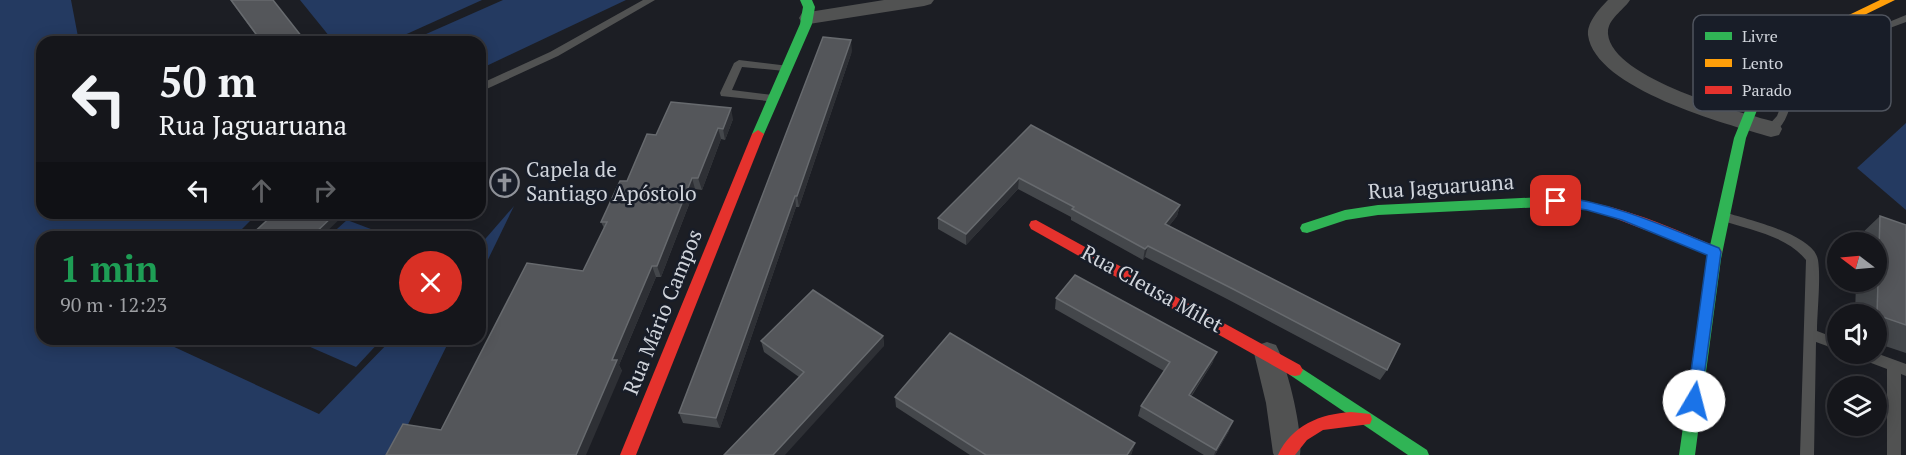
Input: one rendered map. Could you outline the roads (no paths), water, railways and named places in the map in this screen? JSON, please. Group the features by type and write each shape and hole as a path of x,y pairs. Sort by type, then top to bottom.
{"street":[{"path":"808,9 924,0"},
{"path":"1620,0 1602,19 1598,34 1601,48 1612,63 1631,77 1693,103"},
{"path":"1856,15 1889,0"},
{"name":"Rua Mário Campos","path":"628,455 808,9"},
{"path":"1716,111 1771,129"},
{"path":"1687,455 1714,252 1750,111"},
{"name":"Rua Jaguaruana","path":"1307,228 1345,215 1378,210 1556,201 1587,205 1626,216 1714,252"},
{"name":"Rua Cleusa Milet","path":"1036,225 1267,353 1324,388 1364,419 1385,430 1421,455"},
{"path":"1267,353 1278,390 1287,454"},
{"path":"1287,454 1298,436 1317,423 1336,417 1364,419"}],"lane":[{"path":"486,85 554,54 650,0"},
{"path":"1891,24 1906,18"},
{"path":"773,99 725,93 739,63 785,68"},
{"path":"1771,129 1778,125 1783,111"},
{"path":"1722,216 1795,242 1806,249 1812,259 1807,455"},
{"path":"1809,334 1827,341"},
{"path":"1894,455 1900,368"}],"place":[{"name":"Capela de Santiago Apóstolo","path":"505,182"}]}
